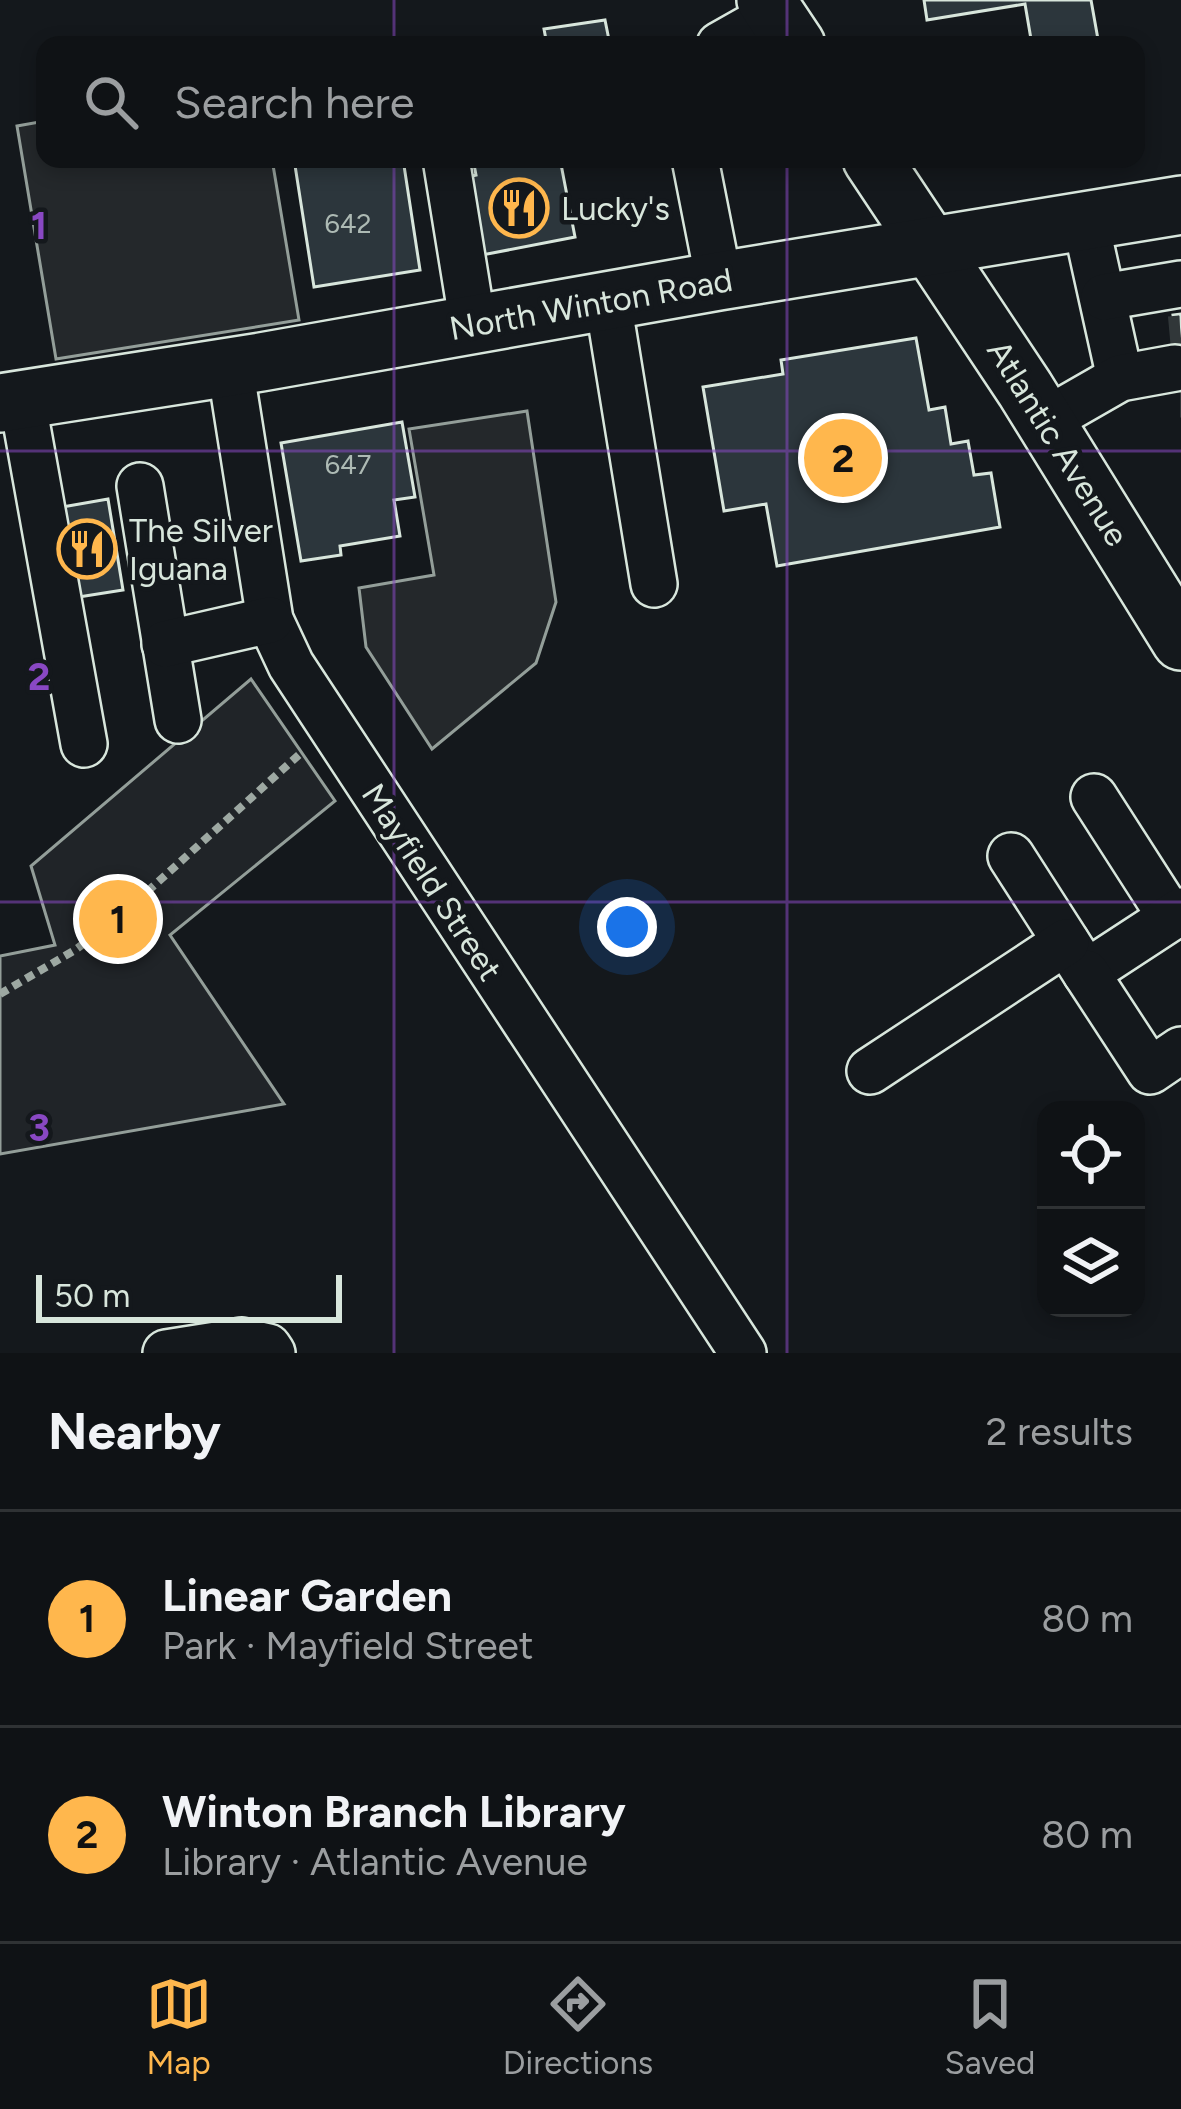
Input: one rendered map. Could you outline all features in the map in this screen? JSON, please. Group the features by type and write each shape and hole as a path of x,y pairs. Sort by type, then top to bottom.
{"main road":[{"name":"Atlantic Avenue","path":"878,168 1176,625"},
{"name":"North Winton Road","path":"11,401 1181,205"}],"street":[{"path":"741,36 779,20"},
{"path":"447,168 473,325"},
{"path":"697,168 719,281"},
{"path":"1046,422 1159,370 1104,297 1084,220"},
{"path":"1104,297 1181,284"},
{"path":"608,302 655,584"},
{"name":"Mayfield Street","path":"230,367 270,620 290,664 743,1353"},
{"path":"11,401 83,744"},
{"path":"140,486 178,719"},
{"path":"165,644 270,620"},
{"path":"870,1071 1076,957 1176,914 1094,797"},
{"path":"1010,856 1150,1071 1181,1050"},
{"path":"166,1353 242,1341 268,1347 272,1353"}],"path":[{"path":"0,994 75,950 118,918 310,744"}],"shaded area":[{"path":"36,123 36,168 274,168 299,320 56,359 17,126"},
{"path":"527,411 556,602 536,663 432,749 366,647 359,588 434,575 409,429"},
{"path":"251,679 335,801 170,935 284,1104 0,1154 0,956 55,945 31,866"}],"building":[{"path":"924,0 1091,0 1097,36 1030,36 1025,4 927,20"},
{"path":"605,20 608,36 545,36 544,29"},
{"path":"295,168 404,168 420,270 314,287"},
{"name":"Lucky's","path":"475,168 562,168 575,237 477,256 463,178 476,175"},
{"path":"1181,314 1181,364 1173,315"},
{"path":"916,338 929,410 945,407 951,444 968,441 974,475 991,473 1000,527 777,566 766,504 724,511 703,387 783,374 781,360"},
{"path":"402,422 415,497 394,500 400,536 340,546 341,555 301,561 281,443"},
{"name":"The Silver Iguana","path":"108,499 123,590 66,599 51,509"}],"tunnel":[{"path":"1170,339 1181,338"}],"place":[{"name":"Lucky's","path":"519,208"},
{"name":"Winton Branch Library","path":"843,458"},
{"name":"The Silver Iguana","path":"87,549"},
{"name":"Linear Garden","path":"118,919"}]}
